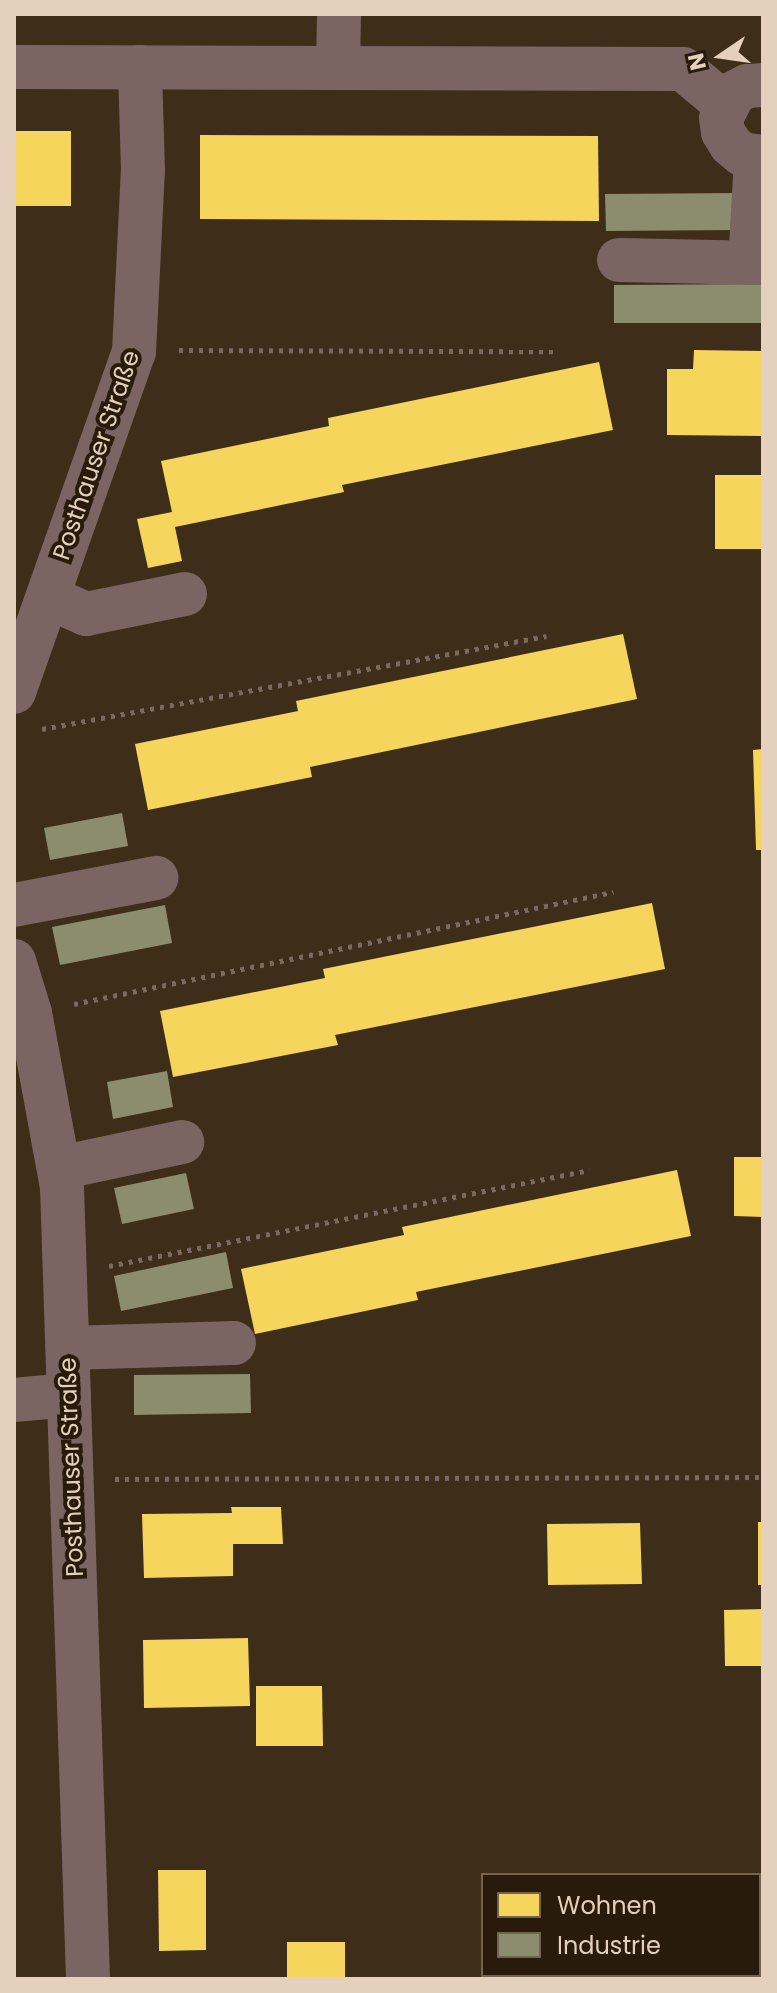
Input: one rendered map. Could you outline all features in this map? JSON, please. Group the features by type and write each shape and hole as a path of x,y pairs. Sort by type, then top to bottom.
{"street":[{"path":"338,68 339,14"},
{"path":"14,67 683,69 744,95 721,118 723,132 742,154 759,157 757,263 619,260"},
{"name":"Posthauser Straße","path":"22,712 48,597 134,352 143,171 140,67"},
{"path":"48,597 86,614 185,594"},
{"path":"14,905 156,878"},
{"name":"Posthauser Straße","path":"14,961 30,1013 59,1168 68,1348 88,1979"},
{"path":"59,1168 182,1142"},
{"path":"68,1348 234,1343"},
{"path":"14,1400 69,1395"}],"path":[{"path":"134,352 556,351"},
{"path":"22,712 546,636"},
{"path":"30,1013 613,892"},
{"path":"65,1274 590,1170"},
{"path":"71,1479 763,1477"}],"building: Wohnen":[{"path":"14,131 71,131 71,206 14,206"},
{"path":"200,135 598,136 599,221 200,219"},
{"path":"694,350 763,351 763,436 667,435 667,369 693,369"},
{"path":"599,362 613,430 342,485 344,492 175,527 182,561 148,568 137,519 172,512 161,461 329,426 328,418"},
{"path":"715,475 763,475 763,549 715,549"},
{"path":"623,634 637,699 310,767 312,777 148,810 135,744 298,711 296,701"},
{"path":"763,749 763,850 756,850 753,750"},
{"path":"652,903 665,969 335,1035 338,1045 173,1077 160,1011 325,978 323,969"},
{"path":"734,1157 763,1157 763,1217 734,1216"},
{"path":"677,1170 691,1236 416,1292 418,1300 255,1334 241,1269 404,1235 402,1227"},
{"path":"231,1507 281,1507 283,1544 233,1544 233,1576 144,1578 142,1514 232,1513"},
{"path":"758,1522 763,1522 763,1585 758,1585"},
{"path":"640,1523 642,1584 548,1585 547,1524"},
{"path":"763,1609 763,1666 725,1666 724,1610"},
{"path":"248,1638 250,1706 144,1708 143,1640"},
{"path":"256,1686 322,1686 323,1746 256,1746"},
{"path":"158,1870 206,1870 206,1950 159,1951"},
{"path":"287,1942 345,1942 345,1979 287,1979"}],"building: Industrie":[{"path":"738,193 739,230 606,231 605,194"},
{"path":"763,284 763,323 614,323 614,285"},
{"path":"122,813 128,846 50,860 44,828"},
{"path":"165,905 172,943 60,965 52,927"},
{"path":"167,1071 173,1107 113,1119 107,1082"},
{"path":"186,1173 194,1209 122,1224 114,1188"},
{"path":"226,1252 233,1288 121,1311 114,1276"},
{"path":"250,1374 251,1413 134,1415 134,1375"}]}
